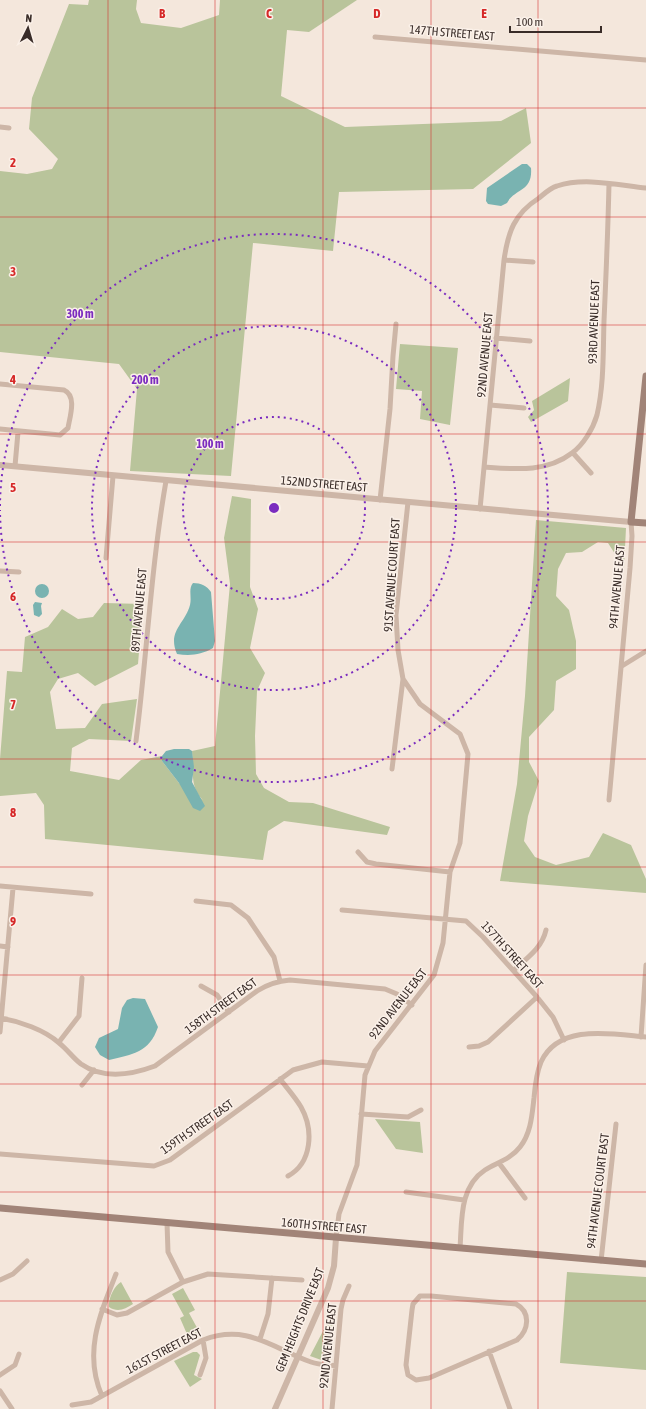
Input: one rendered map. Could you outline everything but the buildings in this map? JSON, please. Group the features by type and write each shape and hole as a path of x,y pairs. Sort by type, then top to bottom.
{"main road":[{"name":"94TH AVENUE EAST","path":"631,522 643,435 646,376"},
{"name":"152ND STREET EAST","path":"631,522 646,523"},
{"name":"160TH STREET EAST","path":"0,1208 646,1264"}],"street":[{"name":"147TH STREET EAST","path":"375,38 646,60"},
{"path":"0,127 10,128"},
{"name":"92ND AVENUE EAST","path":"480,509 507,238 525,207 556,186 580,182 609,184"},
{"path":"609,184 646,188"},
{"name":"93RD AVENUE EAST","path":"573,453 588,435 596,417 602,384 609,184"},
{"path":"504,260 533,262"},
{"path":"380,500 390,409 396,324"},
{"path":"496,338 530,341"},
{"path":"0,384 64,390 71,396 68,428 63,434 18,432 0,429"},
{"path":"490,406 524,408"},
{"path":"14,466 18,432"},
{"path":"484,466 532,468 557,462 573,453 590,473"},
{"name":"152ND STREET EAST","path":"0,465 631,522"},
{"path":"106,558 113,476"},
{"name":"89TH AVENUE EAST","path":"136,741 144,677 153,564 166,481"},
{"name":"91ST AVENUE COURT EAST","path":"392,769 403,679 398,650 396,615 408,502"},
{"name":"94TH AVENUE EAST","path":"609,800 622,666 632,536 631,522"},
{"path":"0,571 19,572"},
{"path":"622,666 646,651"},
{"name":"92ND AVENUE EAST","path":"336,1238 338,1214 357,1164 364,1082 368,1066 382,1041 429,983 436,970 443,943 450,872 460,843 468,754 460,734 420,704 403,679"},
{"path":"358,852 367,862 376,864 450,872"},
{"path":"0,886 91,894"},
{"path":"0,1032 13,888"},
{"path":"196,901 231,905 239,909 248,918 274,957 280,981"},
{"name":"157TH STREET EAST","path":"342,910 459,919 469,923 514,970 537,997 553,1017 564,1040"},
{"path":"514,970 542,942 546,930"},
{"path":"0,946 8,947"},
{"path":"460,1248 464,1200 469,1187 478,1175 514,1153 529,1132 537,1075 542,1061 549,1052 564,1040 575,1035 592,1033 643,1037 646,965"},
{"path":"59,1042 79,1016 82,978"},
{"name":"158TH STREET EAST","path":"1,1018 29,1026 59,1042 82,1064 94,1070 120,1075 141,1071 155,1066 262,988 280,981 290,980 375,987 390,990 412,1005"},
{"path":"201,986 217,995 229,1012"},
{"path":"469,1047 479,1046 488,1042 537,997"},
{"name":"159TH STREET EAST","path":"0,1154 154,1166 170,1160 280,1079 302,1066 322,1062 368,1066"},
{"path":"82,1085 94,1070"},
{"path":"280,1079 301,1107 307,1122 309,1135 308,1147 302,1164 297,1171 288,1176"},
{"path":"361,1114 408,1117 421,1110"},
{"name":"94TH AVENUE COURT EAST","path":"600,1260 616,1124"},
{"path":"499,1163 525,1198"},
{"path":"406,1192 464,1200"},
{"path":"167,1223 168,1252 184,1282"},
{"name":"GEM HEIGHTS DRIVE EAST","path":"275,1409 332,1275 336,1238"},
{"path":"0,1280 17,1272 27,1261"},
{"path":"102,1310 117,1316 127,1314 184,1282 198,1276 216,1273 302,1280"},
{"path":"102,1396 95,1377 93,1361 96,1330 116,1274"},
{"path":"260,1339 268,1314 272,1278"},
{"name":"92ND AVENUE EAST","path":"332,1409 340,1309 342,1300 349,1286"},
{"path":"431,1296 516,1304 522,1308 526,1314 527,1324 524,1332 517,1340 489,1351 429,1378 421,1380 413,1378 406,1370 406,1365 412,1310 418,1298 431,1296"},
{"name":"161ST STREET EAST","path":"72,1405 85,1404 102,1396 203,1340 230,1334 240,1334 260,1339 316,1363 336,1366"},
{"path":"200,1376 206,1358 203,1340"},
{"path":"489,1351 510,1409"},
{"path":"0,1375 15,1365 18,1354"},
{"path":"0,1391 12,1409"}],"green space":[{"path":"89,0 137,0 136,9 141,23 181,28 219,15 220,0 357,0 309,32 287,30 281,96 345,127 501,121 526,108 531,143 473,189 339,192 333,251 253,243 231,476 130,471 137,389 119,364 0,352 0,171 27,174 52,169 58,159 29,129 32,98 69,4 88,5"},
{"path":"400,344 458,348 450,425 420,419 422,391 396,389"},
{"path":"570,378 568,401 531,422 528,417 534,410 532,401"},
{"path":"232,496 251,499 250,587 258,609 250,648 265,673 257,691 255,736 256,774 264,788 289,802 313,803 390,827 387,835 284,821 268,831 263,860 45,839 44,805 36,793 0,796 0,759 7,671 22,672 25,637 48,627 62,609 78,619 93,617 104,603 143,604 138,664 95,686 78,673 58,679 50,692 56,729 85,728 102,704 137,699 131,741 89,739 72,748 70,771 119,780 141,760 162,756 162,761 179,783 203,800 194,784 192,751 215,746 230,584 224,538"},
{"path":"536,520 626,528 624,568 608,543 598,542 582,552 566,553 558,569 556,596 569,610 576,641 576,669 556,681 554,710 529,737 529,762 539,781 528,816 524,841 535,857 556,865 589,857 603,833 631,845 646,879 646,893 500,881 517,784 525,696"},
{"path":"375,1119 420,1122 423,1153 396,1149"},
{"path":"567,1272 646,1277 646,1370 560,1363"},
{"path":"121,1282 133,1304 124,1309 115,1310 109,1307 109,1300 118,1284"},
{"path":"183,1288 195,1310 189,1313 201,1335 190,1341 180,1318 184,1316 172,1294"},
{"path":"335,1308 331,1357 324,1361 310,1356"},
{"path":"193,1352 197,1352 200,1355 194,1375 202,1379 190,1387 174,1361"}],"water":[{"path":"522,164 527,164 531,168 531,176 526,186 510,198 507,203 501,206 488,204 486,201 487,188"},
{"path":"193,583 204,585 211,592 215,641 213,648 200,654 177,654 174,646 175,633 188,612"},
{"path":"39,584 45,584 49,588 49,594 45,598 39,598 35,594 35,588"},
{"path":"35,602 42,603 42,614 39,617 34,615 33,605"},
{"path":"174,749 189,749 192,751 194,767 192,782 205,806 200,811 193,808 179,783 162,761 162,756 166,751"},
{"path":"133,998 145,999 158,1027 154,1036 145,1047 133,1054 109,1060 100,1055 95,1047 99,1038 118,1029 122,1008 127,1000"}]}
